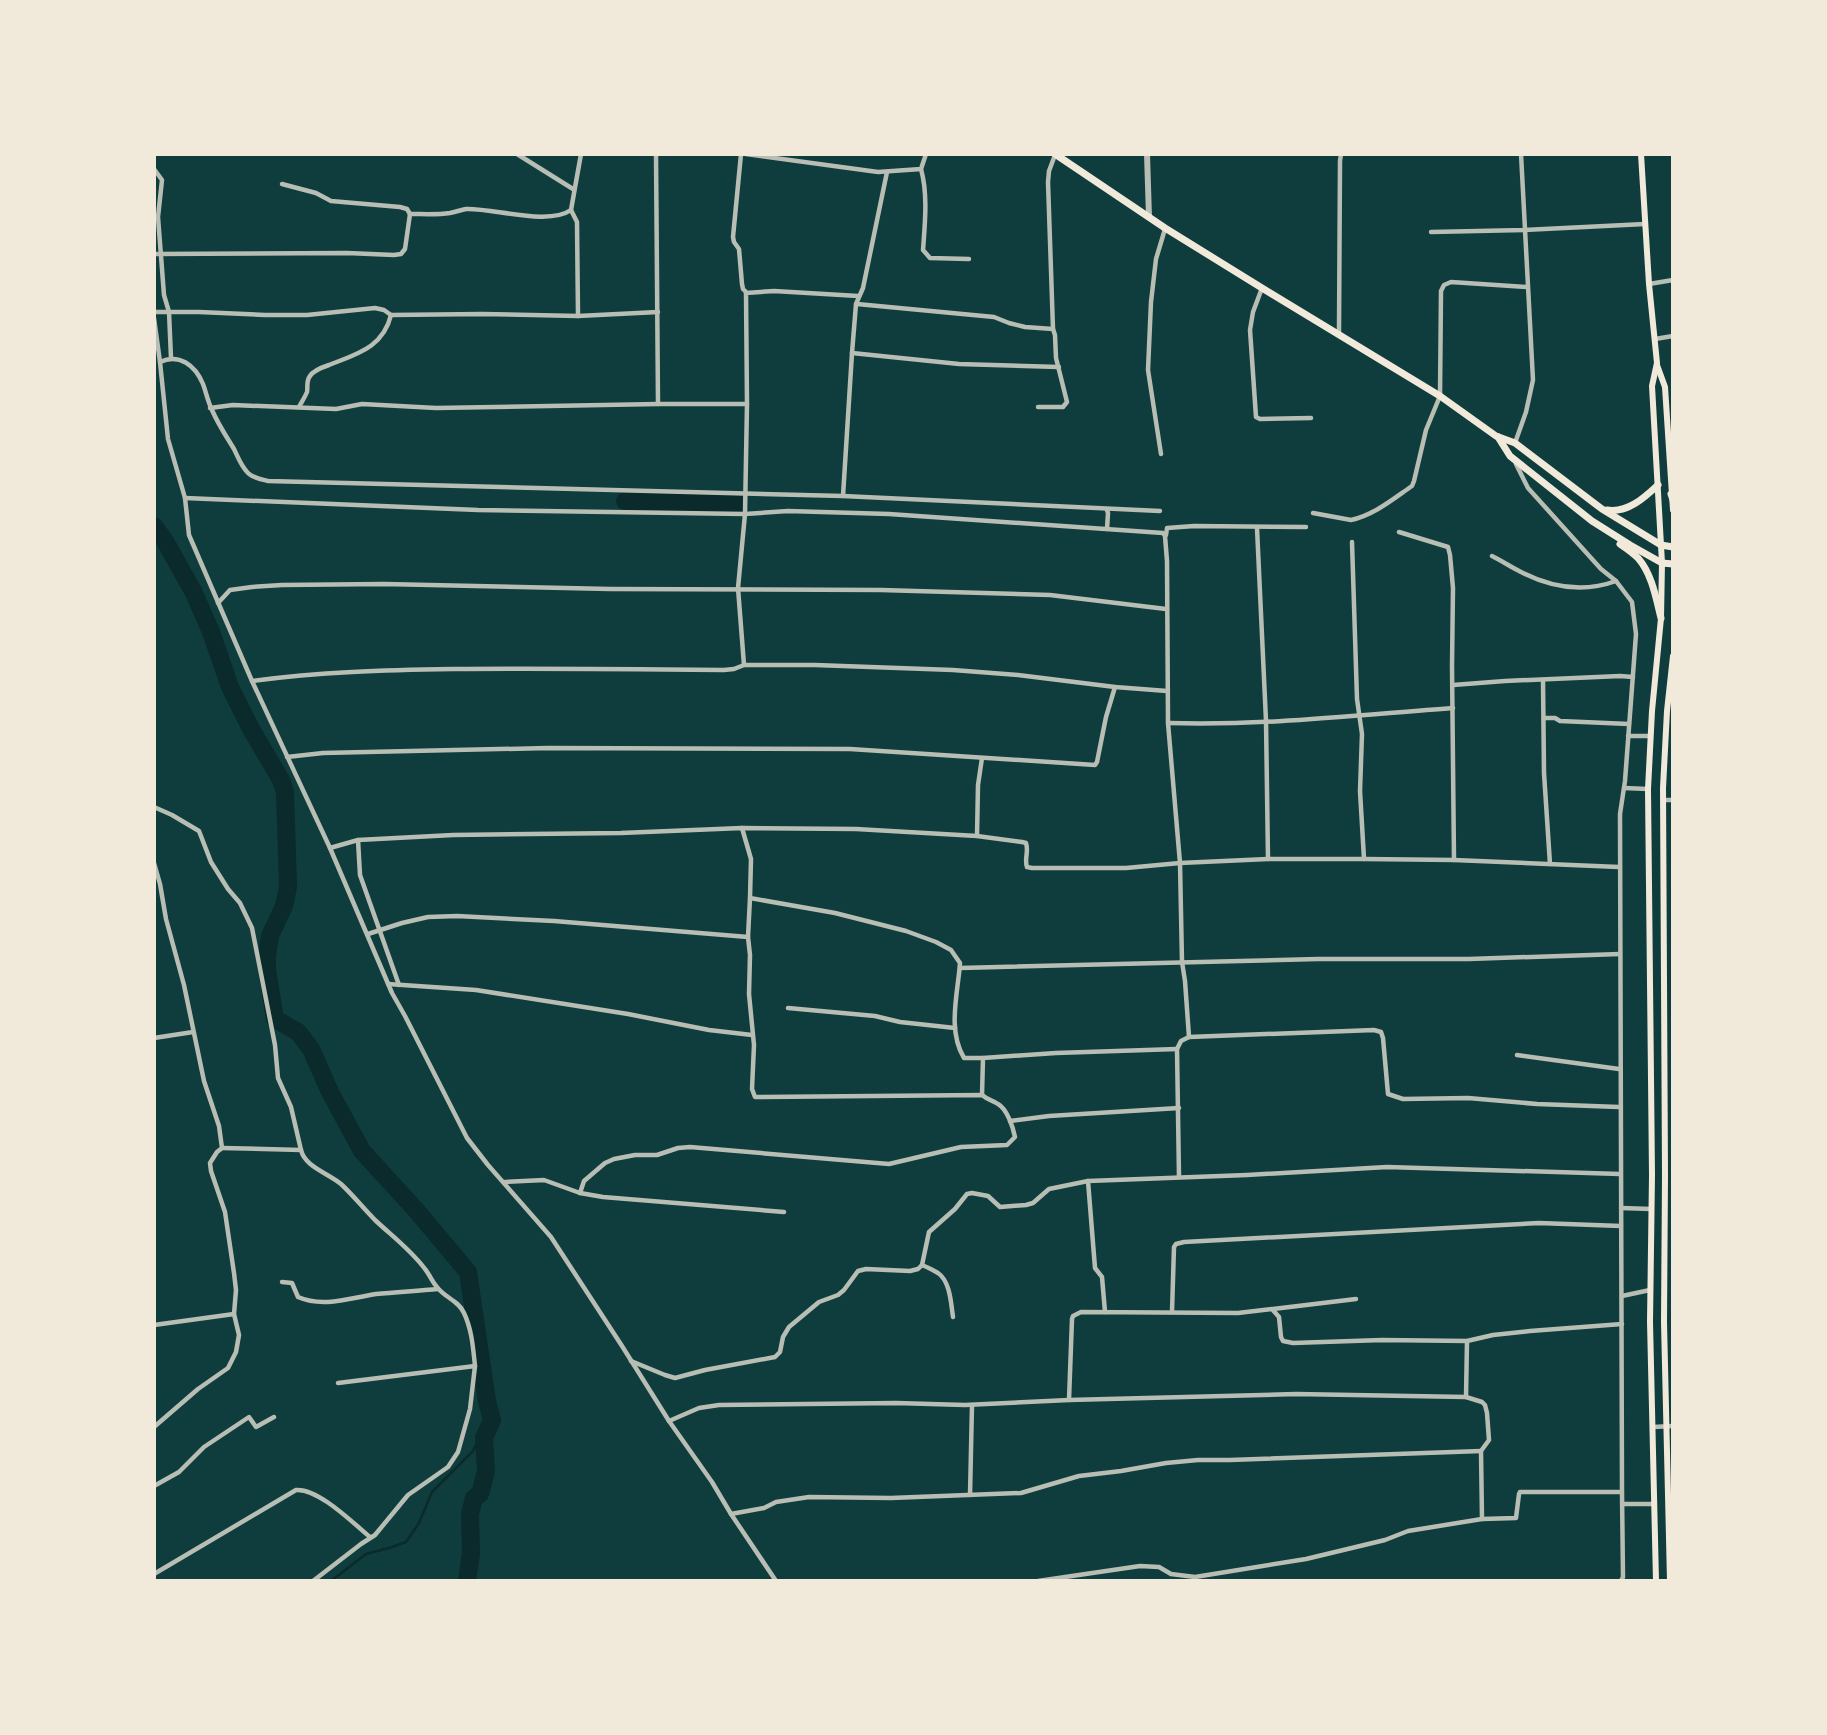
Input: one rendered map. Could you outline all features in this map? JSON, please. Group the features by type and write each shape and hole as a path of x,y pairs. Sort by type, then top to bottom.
{"main road":[{"path":"1055,154 1166,228 1440,396 1496,436 1515,443 1602,509 1661,545 1673,547"},
{"path":"1641,154 1649,284 1657,363 1665,387 1673,510"},
{"path":"1656,1581 1650,1322 1652,1209 1648,789 1661,618 1662,563 1652,386 1657,363"},
{"path":"1496,436 1513,458 1638,559 1649,576 1661,618"},
{"path":"1602,509 1614,511 1630,507 1658,485"},
{"path":"1592,521 1662,563 1673,564"},
{"path":"1670,1581 1670,1426 1664,1311 1664,800 1665,746 1673,656"}],"street":[{"path":"517,154 573,189"},
{"path":"578,316 577,222 571,210 581,154"},
{"path":"656,154 658,404"},
{"path":"741,154 733,237 739,249 742,284 746,293 745,514 738,588 744,665"},
{"path":"746,154 878,172 921,169"},
{"path":"926,154 921,169 924,181 923,250 930,258 969,258"},
{"path":"1038,407 1058,408 1066,405 1068,399 1056,358 1053,329 1048,182 1055,154"},
{"path":"1147,154 1149,217"},
{"path":"1339,333 1341,154"},
{"path":"1515,443 1533,380 1521,154"},
{"path":"154,169 162,180 158,217 164,295 169,312 171,358"},
{"path":"843,496 856,304 863,288 887,172"},
{"path":"154,254 394,255 401,254 405,249 410,214 407,209 331,201 316,193 282,184"},
{"path":"410,214 441,214 465,209 556,217 571,210"},
{"path":"1431,232 1646,224"},
{"path":"1161,454 1147,370 1156,259 1166,228"},
{"path":"1649,284 1673,280"},
{"path":"1313,513 1357,519 1412,485 1426,430 1440,396 1441,291 1444,285 1451,282 1527,287"},
{"path":"1262,288 1250,330 1256,417 1311,418"},
{"path":"746,293 774,291 858,296"},
{"path":"856,304 994,317 1025,327 1053,329"},
{"path":"154,312 307,315 375,308 391,314 578,316 658,312"},
{"path":"299,407 307,391 310,375 378,341 391,314"},
{"path":"154,318 169,439 185,498 189,535 388,984 458,1123 477,1152 551,1237 668,1421 712,1482 776,1581"},
{"path":"1655,339 1673,336"},
{"path":"852,353 959,364 1059,367"},
{"path":"160,362 171,358 180,359 193,368 202,382 210,408 245,470 257,479 268,481 843,496 1160,511"},
{"path":"210,408 233,405 336,409 362,404 436,408 747,404"},
{"path":"1513,458 1528,488 1601,569 1616,581 1632,602 1636,634 1620,814 1619,867 1621,1581"},
{"path":"185,498 478,510 889,514 1159,531 1166,536"},
{"path":"1107,509 1107,529"},
{"path":"1189,1037 1182,962 1180,863 1168,723 1167,528 1306,527"},
{"path":"1257,528 1266,721 1268,859"},
{"path":"1399,532 1448,547 1450,555 1453,588 1454,860"},
{"path":"1352,542 1357,699 1362,743 1360,791 1364,859"},
{"path":"1492,556 1520,572 1561,587 1588,589 1616,581"},
{"path":"218,603 229,590 282,585 384,584 610,589 881,590 1050,596 1167,609"},
{"path":"252,681 302,674 376,670 724,670 744,665 953,670 1167,691"},
{"path":"1453,685 1633,677"},
{"path":"1543,680 1544,773 1550,864"},
{"path":"288,757 562,748 850,749 1095,765 1115,687"},
{"path":"1168,723 1217,724 1331,719 1453,708"},
{"path":"1544,718 1555,718 1560,722 1629,724"},
{"path":"1628,736 1650,736"},
{"path":"977,836 978,785 982,758"},
{"path":"1624,788 1648,789"},
{"path":"1664,800 1673,800"},
{"path":"154,807 199,831 212,862 240,903 252,928 275,1045 278,1078 291,1107 303,1158 351,1193 372,1218 409,1251 438,1289 464,1311 471,1330 475,1366 470,1409 458,1452 448,1467 408,1495 375,1535 313,1581"},
{"path":"330,848 358,840 453,835 741,828 856,829 977,836 1026,843 1027,867 1126,868 1268,859 1454,860 1619,867"},
{"path":"580,1193 584,1181 605,1163 620,1157 657,1156 678,1147 889,1164 961,1147 1007,1145 1015,1137 1002,1106 982,1095 755,1097 752,1089 754,1045 749,994 748,937 751,859 741,828"},
{"path":"358,840 360,874 399,985"},
{"path":"154,863 204,1081 219,1126 222,1148"},
{"path":"750,898 835,913 906,931 951,950 960,963 955,1028 964,1058 1177,1049"},
{"path":"368,934 428,917 457,916 748,937"},
{"path":"960,968 1620,954"},
{"path":"388,984 476,990 752,1035"},
{"path":"1664,992 1673,992"},
{"path":"789,1007 955,1028"},
{"path":"1179,1177 1177,1049 1181,1041 1189,1037 1374,1030 1381,1032 1383,1038 1388,1094 1392,1097 1468,1098 1619,1107"},
{"path":"154,1038 193,1032"},
{"path":"1517,1055 1619,1069"},
{"path":"982,1095 983,1058"},
{"path":"1010,1121 1179,1108"},
{"path":"154,1427 228,1368 240,1335 234,1314 236,1290 225,1212 210,1164 216,1152 222,1148 301,1150"},
{"path":"630,1360 675,1378 775,1357 780,1352 783,1337 789,1327 819,1302 838,1295 858,1271 918,1269 922,1265 929,1232 955,1209 967,1194 988,1196 1000,1207 1033,1203 1049,1189 1088,1181 1387,1167 1620,1174"},
{"path":"504,1182 544,1180 580,1193 784,1212"},
{"path":"1088,1181 1095,1268 1101,1277 1105,1312"},
{"path":"1620,1208 1652,1209"},
{"path":"1172,1312 1174,1247 1184,1242 1528,1224 1621,1226"},
{"path":"922,1265 943,1278 953,1317"},
{"path":"282,1283 292,1283 298,1297 311,1303 438,1289"},
{"path":"1622,1296 1651,1290"},
{"path":"1069,1400 1071,1325 1073,1316 1081,1312 1238,1313 1356,1299"},
{"path":"1272,1309 1279,1317 1283,1341 1293,1343 1467,1341 1493,1335 1622,1324"},
{"path":"154,1325 234,1314"},
{"path":"1466,1397 1467,1341"},
{"path":"338,1384 475,1366"},
{"path":"668,1421 699,1408 719,1405 972,1405 1273,1395 1466,1397 1485,1405 1489,1440 1481,1451 1482,1519"},
{"path":"970,1495 972,1405"},
{"path":"154,1486 178,1472 204,1447 249,1417 256,1427 274,1417"},
{"path":"1653,1427 1670,1426"},
{"path":"731,1514 764,1508 775,1502 809,1497 891,1498 1021,1493 1079,1476 1198,1460 1481,1451"},
{"path":"154,1574 296,1490 307,1491 324,1501 370,1537"},
{"path":"1038,1581 1140,1566 1159,1567 1171,1574 1195,1577 1306,1559 1385,1540 1408,1531 1482,1519 1516,1518 1520,1492 1622,1492"},
{"path":"1622,1504 1655,1504"},
{"path":"765,1581 772,1576"}],"waterway":[{"path":"625,501 737,504"},
{"path":"154,526 194,593 230,687 285,792 288,887 284,906 270,936 267,956 275,1019 298,1032 311,1049 330,1092 362,1151 468,1272 492,1420 484,1438 486,1471 480,1494 474,1498 470,1514 471,1554 467,1581"},
{"path":"331,1581 366,1554 406,1542 419,1523 432,1492 473,1451 486,1424 487,1401"}]}
